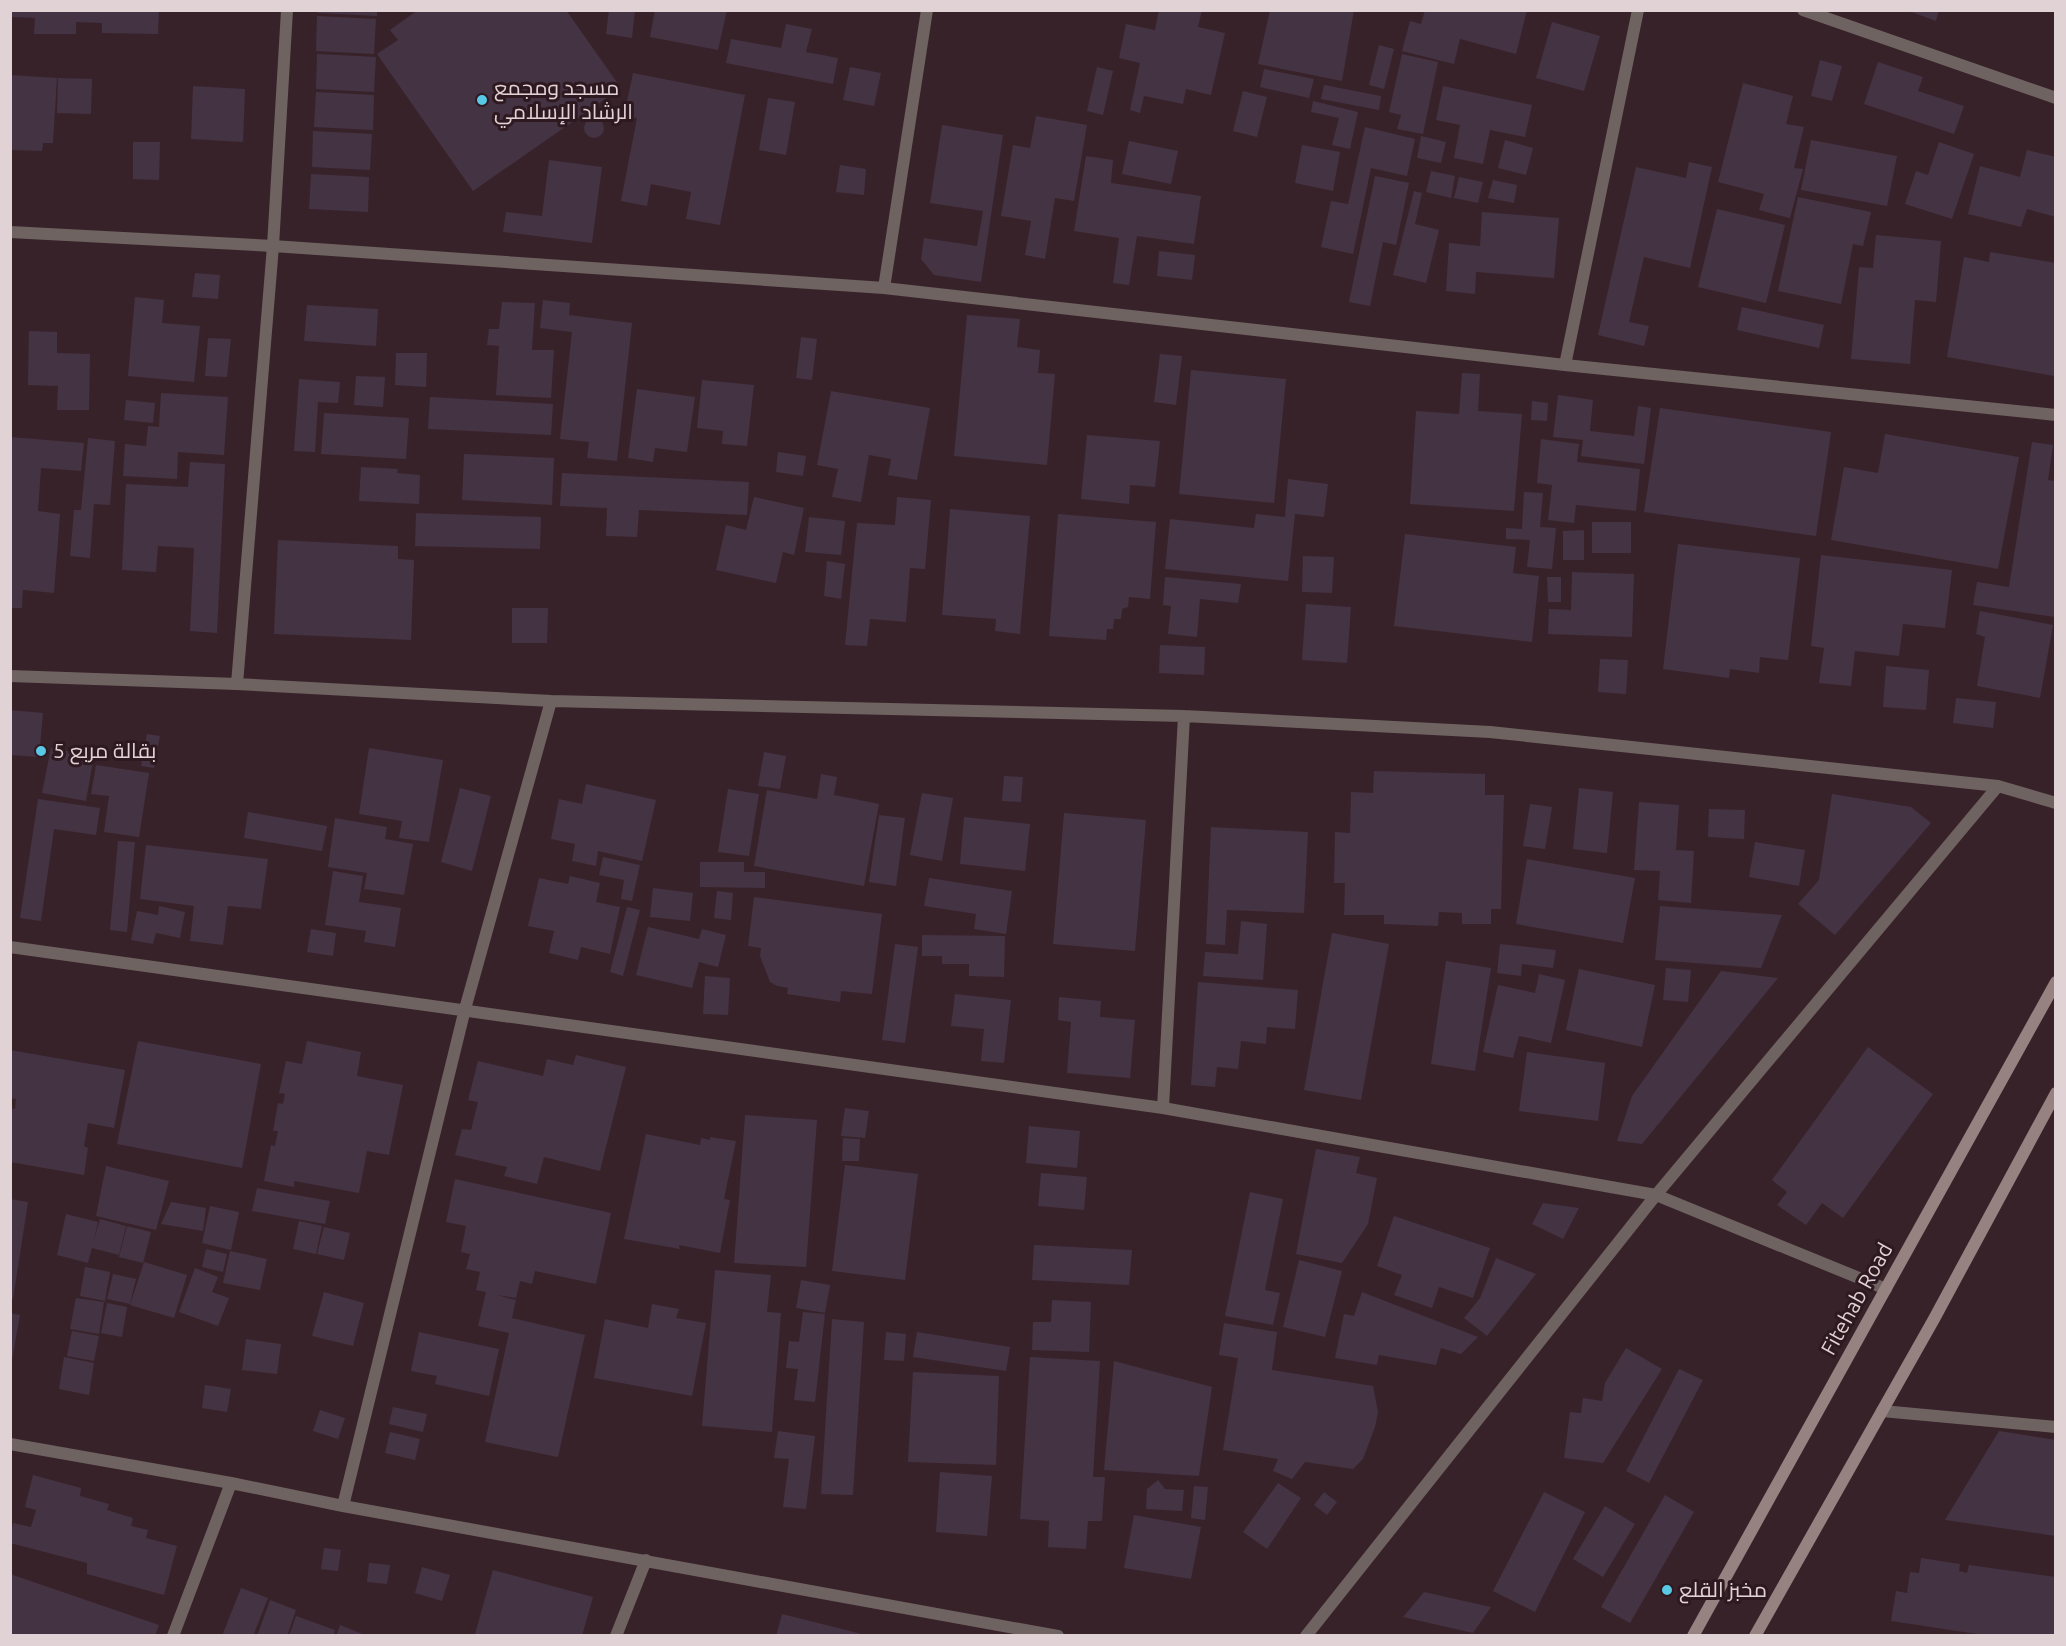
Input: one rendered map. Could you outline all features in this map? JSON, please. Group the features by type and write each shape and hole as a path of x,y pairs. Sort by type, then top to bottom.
{"main road":[{"name":"Fitehab Road","path":"1693,1635 2055,982"},
{"path":"1755,1635 1882,1411 2055,1093"}],"street":[{"path":"237,684 273,246 287,10"},
{"path":"884,288 927,10"},
{"path":"1565,365 1638,10"},
{"path":"1803,10 2055,98"},
{"path":"10,232 273,246 884,288 1565,365 2055,416"},
{"path":"10,676 237,684 551,701 1184,716 1490,732 1998,786 2055,803"},
{"path":"343,1506 465,1009 551,701"},
{"path":"1163,1108 1184,716"},
{"path":"1306,1635 1656,1195 1998,786"},
{"path":"10,947 1163,1108 1656,1195 1886,1289"},
{"path":"1882,1411 2055,1427"},
{"path":"10,1444 1058,1635"},
{"path":"173,1635 231,1483"},
{"path":"616,1635 646,1560"}],"building":[{"path":"10,10 159,10 158,34 102,33 102,23 76,22 76,34 34,34 35,18 10,17"},
{"path":"318,10 377,10 377,16 318,13"},
{"path":"418,10 566,10 621,88 473,191 377,54 398,40 390,30"},
{"path":"609,10 635,10 632,38 606,34"},
{"path":"655,10 727,10 718,50 650,37"},
{"path":"1159,10 1202,10 1198,27 1225,33 1211,95 1186,89 1183,104 1144,96 1140,113 1130,110 1140,63 1119,58 1126,24 1155,30"},
{"path":"1270,10 1354,10 1342,81 1258,64"},
{"path":"1425,10 1527,10 1516,54 1460,39 1454,64 1402,51 1410,21 1421,24"},
{"path":"1906,10 1939,10 1936,21"},
{"path":"317,16 376,19 374,54 316,51"},
{"path":"1552,22 1600,36 1584,91 1536,78"},
{"path":"786,24 812,29 806,52 838,58 833,84 726,63 731,39 781,48"},
{"path":"1379,45 1394,49 1384,89 1369,85"},
{"path":"317,54 376,57 374,92 316,89"},
{"path":"1402,54 1438,62 1423,134 1397,129 1401,115 1389,112"},
{"path":"1820,60 1842,66 1832,101 1811,96"},
{"path":"1878,62 1923,77 1918,91 1964,106 1954,134 1864,104"},
{"path":"850,67 881,73 874,106 843,100"},
{"path":"1097,67 1113,71 1103,115 1087,111"},
{"path":"1264,69 1314,79 1309,98 1260,87"},
{"path":"633,73 745,95 720,225 686,219 691,192 651,184 647,206 621,201 637,118 624,116"},
{"path":"10,75 57,78 53,143 43,143 42,151 10,150"},
{"path":"58,78 92,79 91,114 57,113"},
{"path":"1743,83 1793,96 1786,124 1804,127 1794,168 1803,169 1790,218 1759,210 1764,194 1718,182"},
{"path":"1324,85 1381,96 1379,110 1321,99"},
{"path":"193,86 245,89 243,142 191,139"},
{"path":"1443,86 1532,105 1525,137 1490,130 1483,164 1454,158 1460,125 1436,120"},
{"path":"1243,91 1267,97 1257,137 1233,131"},
{"path":"316,92 374,95 373,130 314,127"},
{"path":"768,98 795,102 786,155 759,150"},
{"path":"1313,101 1358,112 1350,149 1332,145 1339,118 1311,112"},
{"path":"1036,116 1087,125 1074,201 1055,198 1045,259 1025,255 1031,221 1001,216 1013,145 1030,148"},
{"path":"590,118 598,118 604,124 604,132 598,138 590,138 584,132 584,124"},
{"path":"942,125 1003,135 981,282 934,275 921,259 924,238 977,246 983,211 930,203"},
{"path":"1365,127 1415,139 1407,176 1371,168 1353,254 1321,247 1331,201 1348,204"},
{"path":"313,131 372,134 370,170 312,167"},
{"path":"1421,136 1446,142 1441,163 1417,158"},
{"path":"1505,140 1533,148 1526,175 1498,168"},
{"path":"1811,140 1897,156 1887,206 1801,190"},
{"path":"1129,141 1178,151 1171,184 1122,174"},
{"path":"133,142 160,142 159,180 133,179"},
{"path":"1939,142 1974,154 1952,219 1905,204 1916,171 1928,175"},
{"path":"1302,145 1340,152 1333,191 1295,183"},
{"path":"2027,150 2056,157 2056,217 2027,209 2021,227 1968,214 1980,166 2020,177"},
{"path":"1086,156 1113,160 1111,183 1201,196 1194,244 1137,236 1129,285 1113,283 1119,238 1074,231"},
{"path":"549,160 602,167 592,243 503,232 506,212 542,216"},
{"path":"1689,162 1712,167 1690,268 1644,257 1629,322 1649,326 1644,346 1598,335 1636,167 1686,178"},
{"path":"840,165 866,169 864,195 836,192"},
{"path":"1431,171 1455,176 1451,198 1426,192"},
{"path":"311,174 369,177 368,212 309,209"},
{"path":"1375,176 1409,183 1396,245 1383,242 1370,306 1349,302"},
{"path":"1459,177 1483,182 1478,203 1454,198"},
{"path":"1493,180 1517,185 1514,203 1488,198"},
{"path":"1414,191 1422,193 1415,224 1439,230 1426,283 1393,275"},
{"path":"1798,197 1871,212 1863,246 1853,244 1841,304 1778,291"},
{"path":"1717,209 1785,225 1766,303 1698,287"},
{"path":"1482,212 1559,218 1554,278 1476,272 1475,294 1446,291 1449,243 1480,246"},
{"path":"1876,235 1941,241 1936,302 1915,300 1910,364 1851,359 1859,267 1873,268"},
{"path":"1159,251 1195,255 1192,280 1157,276"},
{"path":"1990,252 2056,263 2054,376 1947,357 1964,257 1989,262"},
{"path":"195,273 220,275 218,299 192,297"},
{"path":"135,297 164,300 162,323 200,326 194,382 128,376"},
{"path":"543,300 570,303 569,315 632,323 617,461 587,458 589,442 560,439 572,332 540,328"},
{"path":"502,302 535,303 532,350 554,350 551,398 496,395 499,346 487,345 489,329 499,329"},
{"path":"307,305 378,309 376,346 304,341"},
{"path":"1742,307 1824,325 1819,348 1737,330"},
{"path":"967,315 1020,319 1017,347 1040,350 1038,373 1055,374 1047,465 954,456"},
{"path":"29,331 57,332 57,353 90,354 89,410 57,410 58,386 28,385"},
{"path":"801,337 817,339 812,380 796,378"},
{"path":"208,338 231,339 227,377 205,376"},
{"path":"396,353 427,353 426,387 395,385"},
{"path":"1160,354 1182,356 1176,405 1154,402"},
{"path":"1191,370 1286,379 1274,503 1179,494"},
{"path":"1462,373 1480,374 1478,411 1522,414 1514,511 1410,504 1416,411 1459,414"},
{"path":"356,376 385,377 383,407 354,405"},
{"path":"299,379 340,382 338,403 318,402 315,452 294,451"},
{"path":"702,380 754,385 747,446 722,444 723,431 697,428"},
{"path":"637,389 695,397 687,452 655,448 653,462 628,458"},
{"path":"831,391 930,408 917,480 888,475 891,459 869,455 861,502 832,497 838,469 817,465"},
{"path":"161,393 228,397 224,455 178,452 177,479 123,476 125,444 146,446 148,426 159,427"},
{"path":"1558,395 1593,400 1590,431 1634,436 1638,406 1651,408 1644,464 1581,456 1583,440 1553,437"},
{"path":"430,397 553,404 551,435 428,429"},
{"path":"126,400 155,403 153,423 124,420"},
{"path":"1532,401 1548,403 1547,421 1531,420"},
{"path":"1660,408 1831,432 1816,536 1644,512"},
{"path":"324,413 409,418 406,459 321,454"},
{"path":"1885,434 2019,457 1998,569 1831,540 1844,467 1878,473"},
{"path":"1087,435 1160,441 1155,487 1130,485 1129,504 1081,499"},
{"path":"10,437 84,443 81,471 41,468 38,511 60,514 54,593 23,590 22,608 10,608"},
{"path":"88,438 115,441 110,505 94,504 90,558 70,556 74,510 81,510"},
{"path":"1541,439 1579,444 1577,462 1640,469 1636,511 1576,505 1574,523 1548,520 1552,485 1537,483"},
{"path":"2032,442 2053,445 2048,480 2056,481 2055,617 1973,605 1977,582 2009,587"},
{"path":"778,452 806,456 803,476 776,472"},
{"path":"464,454 554,458 552,505 462,500"},
{"path":"190,462 225,464 217,633 190,631 194,548 158,546 156,572 122,570 126,484 188,487"},
{"path":"361,467 398,469 397,473 420,475 419,504 359,501"},
{"path":"562,473 749,482 747,515 639,510 637,537 606,536 607,508 560,506"},
{"path":"1288,479 1328,484 1324,517 1295,514 1288,581 1165,569 1170,519 1254,528 1256,514 1285,517"},
{"path":"1524,492 1543,493 1540,527 1556,528 1552,569 1527,567 1530,540 1506,539 1506,528 1522,529"},
{"path":"754,497 804,508 794,555 783,552 776,583 716,570 726,525 746,530"},
{"path":"897,497 931,500 925,569 910,568 906,622 870,619 867,646 845,645 857,523 895,525"},
{"path":"950,509 1030,516 1020,634 995,631 996,619 942,615"},
{"path":"416,513 541,517 540,549 415,546"},
{"path":"1058,514 1156,522 1150,599 1129,597 1128,607 1122,609 1121,619 1114,619 1113,629 1107,629 1106,640 1049,636"},
{"path":"809,517 845,521 841,555 805,552"},
{"path":"1592,522 1631,522 1631,553 1592,553"},
{"path":"1584,530 1584,560 1563,560 1563,531"},
{"path":"1405,534 1516,547 1513,573 1539,576 1532,642 1394,626"},
{"path":"278,540 398,546 398,559 414,560 411,640 274,634"},
{"path":"1678,544 1800,558 1788,660 1760,657 1759,673 1730,669 1729,678 1663,669"},
{"path":"1821,555 1952,570 1945,628 1903,624 1899,656 1855,651 1851,686 1819,683 1824,648 1811,646"},
{"path":"1303,556 1334,557 1332,593 1302,592"},
{"path":"827,561 845,564 841,599 824,596"},
{"path":"1572,572 1634,574 1632,637 1548,634 1549,609 1571,610"},
{"path":"1165,577 1241,584 1238,603 1200,599 1197,637 1168,634 1171,606 1163,605"},
{"path":"1547,577 1561,577 1561,602 1548,602"},
{"path":"1306,604 1351,607 1347,663 1302,660"},
{"path":"512,608 548,608 547,643 512,643"},
{"path":"1980,611 2053,625 2040,698 1977,686 1985,637 1976,634"},
{"path":"1160,645 1205,647 1204,675 1159,673"},
{"path":"1600,659 1628,660 1626,694 1598,692"},
{"path":"1886,666 1929,670 1926,710 1883,707"},
{"path":"1956,698 1996,702 1993,728 1953,723"},
{"path":"10,710 43,713 39,757 10,755"},
{"path":"147,734 160,736 154,768 141,766"},
{"path":"51,748 94,756 86,801 42,793"},
{"path":"369,748 443,760 429,842 399,838 402,821 359,814"},
{"path":"764,752 786,756 780,789 758,786"},
{"path":"96,765 149,773 139,837 104,832 109,796 91,794"},
{"path":"1374,771 1485,774 1485,795 1504,795 1501,909 1491,909 1491,924 1462,924 1462,913 1439,912 1438,926 1384,924 1384,915 1344,915 1345,883 1334,883 1335,832 1350,833 1351,792 1373,793"},
{"path":"821,774 837,777 834,795 879,804 864,886 754,866 767,790 817,799"},
{"path":"1004,776 1023,777 1021,802 1002,801"},
{"path":"586,784 656,800 642,861 598,851 596,866 572,861 575,844 551,839 559,799 582,804"},
{"path":"460,788 491,796 472,871 441,862"},
{"path":"1579,788 1613,792 1607,853 1573,849"},
{"path":"728,789 759,794 749,856 718,852"},
{"path":"922,793 953,798 942,861 910,855"},
{"path":"1832,794 1911,807 1931,823 1835,935 1798,904 1819,880"},
{"path":"38,799 100,808 96,835 54,829 41,921 20,918"},
{"path":"1639,802 1679,805 1676,850 1694,851 1691,903 1658,900 1660,871 1634,870"},
{"path":"1530,804 1552,807 1545,849 1523,846"},
{"path":"1709,809 1745,810 1744,839 1708,837"},
{"path":"248,812 327,826 322,851 244,838"},
{"path":"1064,813 1146,820 1135,951 1053,944"},
{"path":"879,815 905,818 896,886 869,882"},
{"path":"964,817 1030,824 1025,871 960,864"},
{"path":"335,818 387,827 385,839 413,844 404,895 364,889 367,873 328,867"},
{"path":"1211,827 1308,832 1304,913 1227,910 1225,945 1206,944"},
{"path":"118,841 135,842 127,932 110,930"},
{"path":"1755,842 1805,850 1799,886 1749,877"},
{"path":"146,845 268,859 261,909 228,906 223,945 190,941 194,906 140,899"},
{"path":"603,857 640,865 632,901 621,899 624,880 599,875"},
{"path":"1527,859 1635,878 1623,943 1516,924"},
{"path":"700,862 744,862 744,872 765,872 765,888 700,887"},
{"path":"333,871 363,876 359,902 401,908 395,947 364,942 366,931 325,925"},
{"path":"570,876 600,883 596,902 620,907 610,954 581,947 578,960 549,953 554,931 528,926 539,878 568,884"},
{"path":"929,878 1012,891 1006,934 974,929 976,914 924,906"},
{"path":"653,888 693,893 690,921 650,917"},
{"path":"717,891 733,893 731,920 714,918"},
{"path":"754,897 882,914 872,994 841,991 840,1002 787,994 788,988 770,982 760,956 761,948 748,946"},
{"path":"159,906 185,912 180,938 156,933 153,944 131,940 137,911 158,915"},
{"path":"1660,906 1782,915 1761,968 1655,960"},
{"path":"627,907 640,910 623,976 610,972"},
{"path":"1241,921 1267,924 1263,980 1203,976 1205,952 1238,954"},
{"path":"648,927 699,939 702,929 726,935 718,967 699,962 692,988 636,975"},
{"path":"311,929 336,933 333,956 307,952"},
{"path":"1332,933 1389,944 1361,1100 1304,1090"},
{"path":"922,935 1005,936 1004,977 969,976 969,964 942,964 942,956 922,956"},
{"path":"895,944 918,947 905,1043 882,1040"},
{"path":"1500,944 1556,950 1553,968 1522,964 1521,976 1497,973"},
{"path":"1446,961 1491,968 1475,1071 1431,1064"},
{"path":"1666,968 1691,970 1688,1002 1663,1000"},
{"path":"1579,969 1655,985 1642,1047 1566,1030"},
{"path":"1721,971 1778,978 1642,1144 1617,1141 1632,1096"},
{"path":"1539,974 1565,980 1551,1043 1519,1036 1513,1058 1483,1052 1498,985 1535,993"},
{"path":"705,976 730,978 728,1015 703,1014"},
{"path":"1198,982 1298,990 1295,1029 1267,1027 1266,1044 1241,1041 1238,1069 1217,1067 1215,1087 1191,1085"},
{"path":"955,994 1011,1000 1004,1063 981,1061 984,1029 951,1026"},
{"path":"1059,997 1101,1001 1100,1017 1135,1020 1130,1078 1067,1073 1071,1022 1058,1020"},
{"path":"138,1041 261,1064 242,1168 117,1144"},
{"path":"307,1041 361,1052 357,1076 403,1085 389,1155 367,1151 359,1193 294,1181 294,1187 264,1181 271,1145 275,1146 278,1131 273,1131 278,1103 283,1104 285,1094 279,1093 286,1061 302,1064"},
{"path":"1868,1047 1933,1094 1843,1218 1822,1203 1806,1225 1777,1205 1787,1192 1772,1180"},
{"path":"10,1050 125,1070 114,1128 88,1123 84,1146 88,1148 84,1175 10,1162 10,1108 15,1109 16,1099 10,1098"},
{"path":"1527,1052 1605,1063 1598,1121 1519,1111"},
{"path":"576,1055 626,1067 600,1171 544,1157 537,1184 504,1176 507,1167 455,1155 462,1129 471,1130 478,1102 468,1100 478,1061 543,1076 547,1059 573,1065"},
{"path":"845,1108 869,1111 865,1138 841,1136"},
{"path":"745,1115 817,1120 806,1267 734,1263"},
{"path":"1029,1126 1080,1131 1077,1168 1026,1163"},
{"path":"646,1134 700,1145 701,1138 710,1140 710,1137 736,1141 724,1199 730,1200 720,1253 679,1245 680,1249 624,1239"},
{"path":"843,1138 860,1139 859,1161 842,1161"},
{"path":"1316,1149 1360,1157 1356,1173 1377,1178 1368,1224 1342,1263 1296,1254"},
{"path":"845,1165 918,1174 905,1280 832,1271"},
{"path":"106,1166 169,1181 156,1230 96,1216"},
{"path":"1041,1173 1087,1177 1084,1210 1038,1206"},
{"path":"455,1179 611,1213 596,1284 535,1271 532,1284 520,1281 516,1298 497,1295 516,1300 512,1318 585,1335 558,1457 485,1442 509,1333 478,1326 486,1292 476,1290 480,1272 466,1269 470,1254 461,1252 466,1226 446,1222"},
{"path":"257,1188 330,1201 325,1224 252,1211"},
{"path":"1250,1192 1283,1199 1265,1290 1280,1293 1273,1325 1225,1316"},
{"path":"10,1199 28,1202 13,1299 10,1299"},
{"path":"171,1202 206,1208 203,1231 161,1224"},
{"path":"1543,1203 1579,1208 1563,1239 1532,1224"},
{"path":"210,1206 239,1212 231,1250 202,1243"},
{"path":"66,1214 98,1222 94,1240 100,1219 126,1226 119,1255 92,1248 88,1263 57,1255"},
{"path":"1394,1216 1490,1248 1473,1298 1439,1287 1432,1308 1394,1295 1402,1275 1377,1266"},
{"path":"299,1221 322,1226 316,1254 293,1249"},
{"path":"127,1226 151,1232 143,1263 119,1257"},
{"path":"324,1227 350,1233 344,1260 317,1254"},
{"path":"1034,1245 1132,1250 1129,1285 1032,1280"},
{"path":"206,1249 227,1254 223,1272 202,1267"},
{"path":"230,1251 267,1259 260,1290 223,1283"},
{"path":"1496,1258 1536,1274 1487,1336 1464,1318 1480,1298"},
{"path":"1299,1260 1342,1271 1325,1337 1283,1327"},
{"path":"144,1262 187,1275 174,1318 130,1305"},
{"path":"85,1267 110,1272 105,1301 80,1296"},
{"path":"195,1268 218,1277 212,1292 229,1298 218,1326 179,1312"},
{"path":"715,1270 771,1275 767,1312 781,1313 772,1432 702,1426"},
{"path":"113,1274 136,1279 130,1304 107,1299"},
{"path":"801,1280 830,1285 825,1313 796,1308"},
{"path":"324,1292 364,1303 353,1346 312,1336"},
{"path":"1362,1292 1478,1337 1461,1354 1441,1348 1436,1365 1379,1355 1377,1365 1335,1358 1344,1314 1354,1316"},
{"path":"76,1298 104,1302 99,1334 70,1329"},
{"path":"1052,1300 1091,1302 1089,1352 1032,1350 1033,1322 1051,1322"},
{"path":"107,1303 127,1307 122,1337 101,1333"},
{"path":"652,1304 679,1309 676,1318 706,1323 692,1396 594,1378 605,1319 648,1328"},
{"path":"803,1312 825,1314 815,1402 794,1400 798,1369 786,1368 789,1341 799,1342"},
{"path":"10,1313 20,1315 12,1360 10,1359"},
{"path":"832,1319 864,1322 853,1495 821,1494"},
{"path":"1224,1323 1277,1332 1272,1370 1373,1386 1378,1412 1375,1427 1363,1459 1353,1469 1305,1462 1292,1479 1273,1471 1278,1459 1223,1450 1238,1358 1219,1355"},
{"path":"72,1331 99,1336 94,1361 67,1356"},
{"path":"419,1332 499,1349 489,1396 435,1384 437,1376 411,1371"},
{"path":"886,1332 906,1334 904,1361 884,1360"},
{"path":"917,1332 1010,1347 1006,1371 913,1357"},
{"path":"246,1339 281,1344 277,1374 242,1370"},
{"path":"1626,1348 1662,1369 1603,1463 1564,1458 1570,1412 1581,1413 1583,1398 1602,1401 1605,1383"},
{"path":"64,1357 94,1363 89,1395 59,1389"},
{"path":"1030,1357 1100,1361 1093,1477 1105,1477 1102,1521 1088,1521 1086,1549 1048,1547 1049,1521 1020,1519"},
{"path":"1114,1361 1212,1387 1199,1476 1104,1470"},
{"path":"1679,1369 1703,1380 1649,1483 1626,1471"},
{"path":"913,1372 999,1376 996,1465 908,1462"},
{"path":"205,1385 231,1389 227,1412 202,1408"},
{"path":"393,1407 427,1414 423,1432 389,1424"},
{"path":"320,1410 345,1418 338,1439 313,1431"},
{"path":"778,1431 815,1436 806,1509 783,1507 789,1459 774,1458"},
{"path":"1999,1431 2056,1440 2056,1536 1945,1520"},
{"path":"390,1432 420,1439 415,1460 385,1453"},
{"path":"940,1472 992,1476 987,1536 936,1532"},
{"path":"33,1475 81,1488 80,1496 109,1504 107,1510 133,1518 131,1526 148,1530 146,1538 177,1546 164,1595 87,1574 87,1563 10,1543 13,1523 31,1527 36,1510 25,1507"},
{"path":"1158,1480 1165,1489 1184,1490 1182,1511 1146,1509 1147,1489"},
{"path":"1278,1483 1301,1498 1267,1549 1243,1532"},
{"path":"1194,1486 1208,1487 1205,1520 1191,1518"},
{"path":"1324,1492 1337,1502 1327,1515 1314,1505"},
{"path":"1544,1492 1585,1512 1535,1612 1493,1591"},
{"path":"1665,1495 1694,1512 1630,1623 1601,1607"},
{"path":"1605,1506 1635,1524 1603,1577 1573,1559"},
{"path":"1134,1515 1201,1527 1191,1579 1124,1568"},
{"path":"324,1548 341,1550 338,1571 321,1569"},
{"path":"1921,1558 1960,1564 1959,1571 1967,1573 1969,1565 2056,1577 2056,1636 1990,1636 1891,1621 1896,1591 1907,1593 1910,1572 1919,1573"},
{"path":"369,1563 390,1565 387,1584 367,1582"},
{"path":"422,1567 450,1575 442,1601 415,1593"},
{"path":"493,1570 593,1597 582,1636 481,1636 475,1634"},
{"path":"10,1574 159,1625 155,1636 10,1636"},
{"path":"241,1588 268,1598 253,1636 222,1636"},
{"path":"1424,1592 1491,1607 1473,1633 1403,1617"},
{"path":"270,1600 296,1610 287,1636 257,1636"},
{"path":"782,1614 866,1635 866,1636 776,1636"},
{"path":"296,1616 335,1630 333,1636 289,1636"},
{"path":"340,1625 365,1635 365,1636 336,1636"}],"place":[{"name":"مسجد ومجمع الرشاد الإسلامي","path":"482,100"},
{"name":"بقالة مربع 5","path":"41,751"},
{"name":"مخبز القلع","path":"1667,1590"}]}
